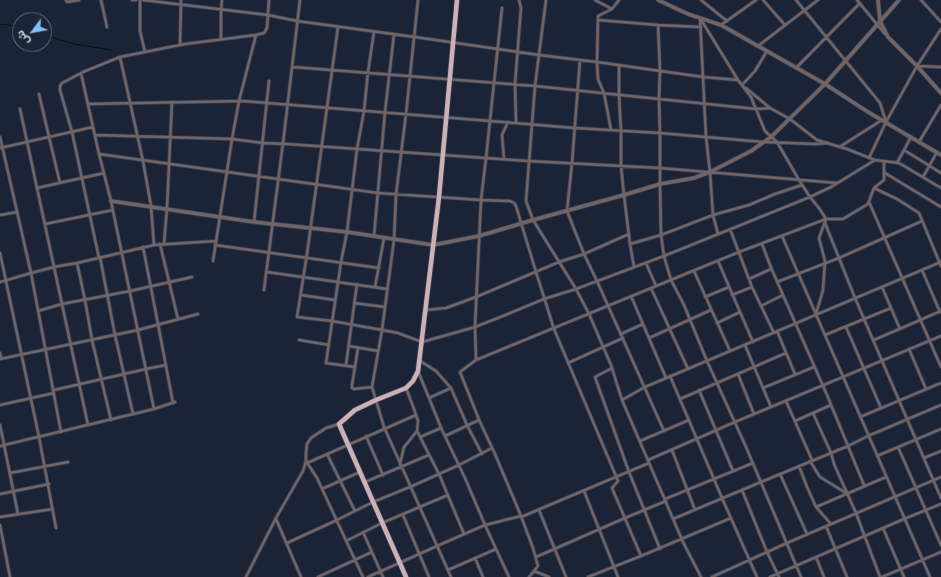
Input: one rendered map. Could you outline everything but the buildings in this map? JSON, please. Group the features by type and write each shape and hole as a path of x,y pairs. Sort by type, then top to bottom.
{"highway":[{"path":"406,577 339,424 355,410 406,388 413,381 418,371 439,197 457,0"}],"street":[{"path":"66,0 67,2 79,0"},
{"path":"101,0 107,26"},
{"path":"140,0 140,31 145,52"},
{"path":"143,0 268,15 297,21 498,50 660,70 703,77 738,80"},
{"path":"180,0 180,46"},
{"path":"221,40 222,0"},
{"path":"133,414 72,132 60,86 62,83 81,73 120,57 264,33 267,28 269,0"},
{"path":"264,290 293,67 300,0"},
{"path":"418,0 396,194 394,240 382,330 372,387 384,428 451,577"},
{"path":"516,123 515,84 521,8 519,0"},
{"path":"546,0 534,86 526,201 533,220 576,289 589,314 612,368 622,400 673,519 700,577"},
{"path":"595,0 612,9"},
{"path":"611,130 604,93 598,79 598,16 612,9 619,0"},
{"path":"658,0 700,18 721,25 824,84 939,154 923,177"},
{"path":"701,0 727,22"},
{"path":"721,25 755,0"},
{"path":"763,0 785,25"},
{"path":"796,0 880,102 886,122"},
{"path":"758,46 818,0"},
{"path":"857,0 878,23 888,37 941,92"},
{"path":"878,0 878,23"},
{"path":"111,201 167,208 254,222 347,232 433,245 479,236 660,184 694,178 710,172 751,151 771,137 790,119 824,84 899,0"},
{"path":"921,0 941,22"},
{"path":"796,68 860,3"},
{"path":"476,360 475,326 481,200 502,8"},
{"path":"700,18 706,137 713,215 718,234"},
{"path":"700,18 738,80 751,97 765,131 777,142 802,185 819,208 864,319 941,498"},
{"path":"598,20 701,27"},
{"path":"658,25 660,70 658,99 660,184 664,256 672,280 753,463 801,577"},
{"path":"338,27 331,70 307,258 297,317 332,321 398,333 422,342 475,326 544,299 576,289 664,256 810,197 875,160"},
{"path":"869,158 886,122 917,66 941,29"},
{"path":"355,367 326,363 347,232 374,32"},
{"path":"374,236 385,112 394,34"},
{"path":"213,261 239,101 256,35"},
{"path":"742,85 754,71 767,51"},
{"path":"120,57 143,161 151,206 154,245"},
{"path":"580,60 567,211 584,254 664,431"},
{"path":"619,65 621,166 634,268"},
{"path":"917,66 941,67"},
{"path":"293,67 450,78 704,104 770,108"},
{"path":"81,73 113,210 154,409"},
{"path":"254,222 269,81"},
{"path":"742,85 770,108 790,119 817,140 841,147 875,160 897,163 941,188"},
{"path":"39,94 60,183"},
{"path":"88,104 130,102 267,102 446,118 763,142 828,143"},
{"path":"164,244 170,164 172,102"},
{"path":"919,142 941,105"},
{"path":"20,109 88,425"},
{"path":"841,147 882,120"},
{"path":"504,159 502,135 508,122"},
{"path":"1,148 93,127"},
{"path":"95,135 232,139 263,143 283,143 528,161 660,168 837,183"},
{"path":"0,137 1,148 31,273 61,432"},
{"path":"897,163 911,137"},
{"path":"904,150 941,173"},
{"path":"99,154 378,193 510,201 514,203 554,329 617,477 618,481 612,488 641,556"},
{"path":"529,577 538,566 533,548 460,372 476,360 739,252 825,221 843,219 868,204 874,188 884,180 884,161"},
{"path":"38,188 104,173"},
{"path":"884,173 941,207"},
{"path":"630,244 662,235 713,215 749,205 802,185"},
{"path":"622,400 645,387 670,376 941,263 919,213 897,199 874,188"},
{"path":"869,201 941,367"},
{"path":"45,224 113,210"},
{"path":"0,215 17,212"},
{"path":"816,314 824,290 826,261 819,238 825,221"},
{"path":"777,282 825,264 922,221"},
{"path":"730,229 752,287 774,333"},
{"path":"426,310 446,308 476,297 559,262 584,254 629,234"},
{"path":"782,236 930,577"},
{"path":"375,287 384,238"},
{"path":"0,282 54,267 77,264 160,244 216,243 379,268"},
{"path":"160,244 178,319"},
{"path":"762,244 864,485"},
{"path":"0,446 111,420 174,403 143,247"},
{"path":"0,253 45,466 56,528"},
{"path":"718,261 753,342"},
{"path":"646,263 656,286"},
{"path":"77,264 92,340 111,420"},
{"path":"749,279 772,269"},
{"path":"874,340 940,312 922,270"},
{"path":"694,271 730,351"},
{"path":"266,272 387,289"},
{"path":"38,311 62,304 192,277"},
{"path":"346,366 357,284"},
{"path":"705,297 729,287"},
{"path":"732,295 752,287"},
{"path":"882,287 900,329"},
{"path":"652,288 688,369"},
{"path":"301,295 335,300"},
{"path":"761,306 783,295"},
{"path":"631,296 666,378"},
{"path":"354,303 385,307"},
{"path":"825,335 891,308"},
{"path":"649,338 711,310"},
{"path":"717,323 740,312"},
{"path":"0,352 1,358 71,345 138,330 198,314"},
{"path":"621,334 643,324"},
{"path":"846,327 881,408"},
{"path":"777,331 795,374"},
{"path":"368,577 485,525 539,510 629,472 672,450 735,422 941,336"},
{"path":"568,363 623,338"},
{"path":"299,340 328,345"},
{"path":"745,345 771,407"},
{"path":"349,346 378,351"},
{"path":"358,348 352,388 372,387"},
{"path":"909,349 926,389"},
{"path":"680,399 786,353"},
{"path":"420,361 436,371 450,388 482,454"},
{"path":"0,405 54,392 79,384 166,365"},
{"path":"762,388 814,366"},
{"path":"612,368 595,377 629,472 660,548"},
{"path":"418,371 441,428 509,577"},
{"path":"738,374 754,414"},
{"path":"670,376 757,577"},
{"path":"860,417 941,383"},
{"path":"401,466 404,447 417,431 418,421 406,388"},
{"path":"429,398 450,388"},
{"path":"699,390 733,471"},
{"path":"786,401 811,461 820,478 847,493"},
{"path":"795,420 831,405"},
{"path":"673,519 848,446 941,405"},
{"path":"813,413 856,513 881,577 941,552"},
{"path":"246,577 307,462 416,415"},
{"path":"445,436 479,420"},
{"path":"640,441 689,420"},
{"path":"339,424 326,428 311,438 307,444 307,462 317,478 364,577"},
{"path":"0,425 18,514"},
{"path":"420,437 441,428"},
{"path":"877,456 941,429"},
{"path":"417,431 448,495 464,534"},
{"path":"366,436 383,475"},
{"path":"898,447 941,545"},
{"path":"287,543 373,502 459,465 492,448"},
{"path":"672,450 695,510"},
{"path":"924,458 941,451"},
{"path":"328,454 355,511"},
{"path":"365,482 429,455"},
{"path":"10,473 68,462"},
{"path":"536,557 687,490 753,463"},
{"path":"799,466 816,507 831,524"},
{"path":"322,490 360,472"},
{"path":"780,474 807,534"},
{"path":"816,507 864,485 886,477"},
{"path":"712,577 786,543 941,477"},
{"path":"0,494 48,484"},
{"path":"742,490 778,575"},
{"path":"584,491 618,577"},
{"path":"346,541 382,523 448,495"},
{"path":"770,577 778,575 796,565 904,518 941,504"},
{"path":"0,517 53,509"},
{"path":"539,510 566,577"},
{"path":"403,515 429,577"},
{"path":"276,518 301,577"},
{"path":"588,577 731,518"},
{"path":"0,525 10,577"},
{"path":"826,526 847,577"},
{"path":"883,528 904,577"},
{"path":"364,532 383,577"},
{"path":"448,570 496,549"},
{"path":"318,577 372,552"},
{"path":"816,557 824,577"},
{"path":"475,558 483,577"},
{"path":"534,571 549,577"}],"waterway":[{"path":"0,25 4,24 12,26"},
{"path":"52,37 74,44 111,50"}]}
